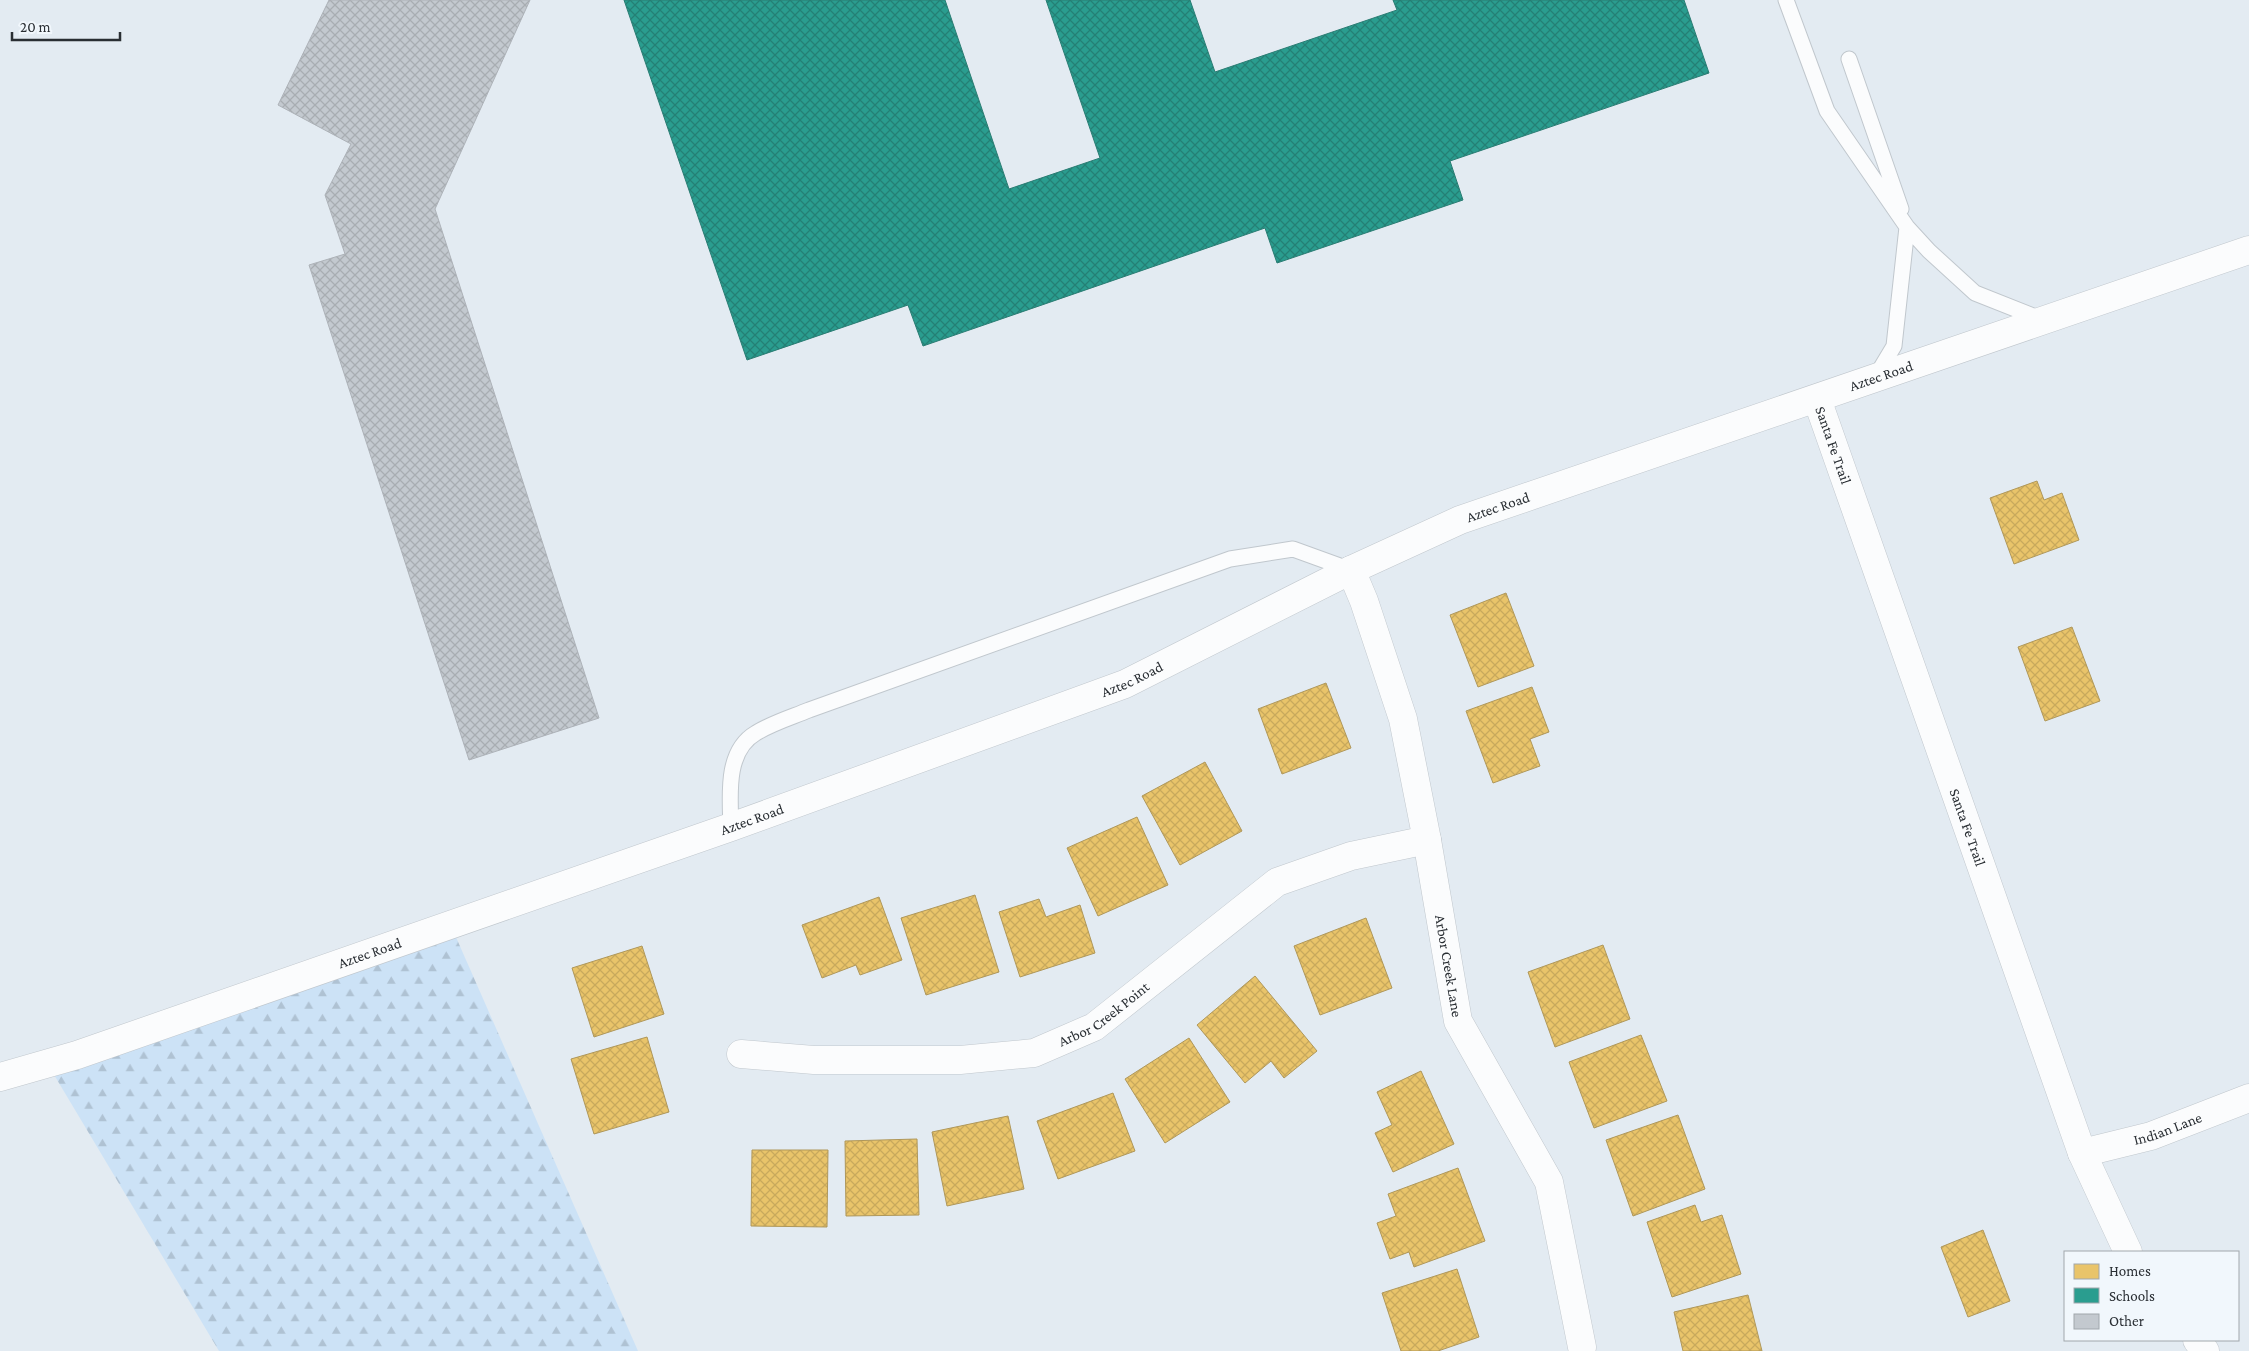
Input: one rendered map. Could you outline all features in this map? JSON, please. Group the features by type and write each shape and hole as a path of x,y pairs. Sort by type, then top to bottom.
{"street":[{"name":"Aztec Road","path":"0,1077 77,1055 731,827 1125,684 1351,570 1460,520 2249,250"},
{"name":"Santa Fe Trail","path":"1817,398 2082,1153 2128,1251"},
{"name":"Arbor Creek Lane","path":"1351,570 1364,602 1403,718 1427,840 1458,1021 1549,1182 1582,1348"},
{"name":"Arbor Creek Point","path":"741,1054 814,1060 960,1060 1034,1053 1094,1027 1277,882 1351,856 1427,840"},
{"name":"Indian Lane","path":"2082,1153 2151,1136 2249,1098"},
{"path":"2197,1341 2205,1351"}],"lane":[{"path":"1786,0 1827,111 1907,227 1929,251 1975,293 2044,320"},
{"path":"1849,59 1907,227 1894,346 1874,379"},
{"path":"731,827 730,798 735,754 755,733 809,710 1230,559 1293,549 1351,570"}],"green space":[{"path":"448,919 638,1351 219,1351 44,1058"}],"building: Homes":[{"path":"2037,481 2044,500 2062,493 2079,540 2014,564 1990,498"},
{"path":"1506,593 1534,666 1478,687 1450,615"},
{"path":"2072,627 2100,701 2045,721 2018,647"},
{"path":"1326,683 1351,748 1282,774 1258,709"},
{"path":"1532,687 1549,732 1530,739 1540,766 1493,783 1466,711"},
{"path":"1205,762 1242,831 1180,865 1142,796"},
{"path":"1137,817 1168,885 1098,916 1067,848"},
{"path":"975,895 999,972 926,995 901,918"},
{"path":"879,897 902,960 860,975 856,965 822,978 802,925"},
{"path":"1039,899 1046,917 1080,905 1095,953 1020,977 999,912"},
{"path":"1366,918 1392,988 1320,1015 1294,946"},
{"path":"1603,945 1630,1019 1555,1047 1528,972"},
{"path":"642,946 664,1014 594,1037 572,968"},
{"path":"1255,976 1317,1051 1284,1078 1271,1061 1245,1083 1197,1025"},
{"path":"1641,1035 1667,1101 1594,1128 1569,1062"},
{"path":"647,1037 669,1112 594,1134 571,1059"},
{"path":"1189,1038 1230,1102 1165,1143 1125,1079"},
{"path":"1421,1071 1454,1144 1393,1172 1375,1133 1392,1125 1377,1092"},
{"path":"1113,1093 1135,1151 1058,1179 1037,1121"},
{"path":"1678,1115 1705,1189 1633,1216 1606,1140"},
{"path":"1008,1116 1024,1189 947,1206 932,1132"},
{"path":"917,1139 919,1215 846,1216 845,1141"},
{"path":"752,1150 828,1150 827,1227 751,1226"},
{"path":"1458,1168 1485,1241 1414,1267 1409,1252 1390,1259 1377,1223 1396,1216 1388,1194"},
{"path":"1695,1205 1701,1222 1722,1215 1741,1274 1672,1297 1647,1222"},
{"path":"1983,1230 2010,1301 1968,1317 1941,1247"},
{"path":"1457,1269 1479,1337 1438,1351 1401,1351 1382,1293"},
{"path":"1748,1295 1762,1351 1683,1351 1674,1312"}],"building: Schools":[{"path":"624,0 945,0 1009,189 1100,158 1046,0 1190,0 1215,72 1397,10 1393,0 1684,0 1709,73 1450,161 1463,200 1277,263 1265,228 923,346 908,305 747,360"}],"building: Other":[{"path":"329,0 530,0 435,209 599,718 469,760 309,265 345,254 325,195 351,144 278,105"}]}
